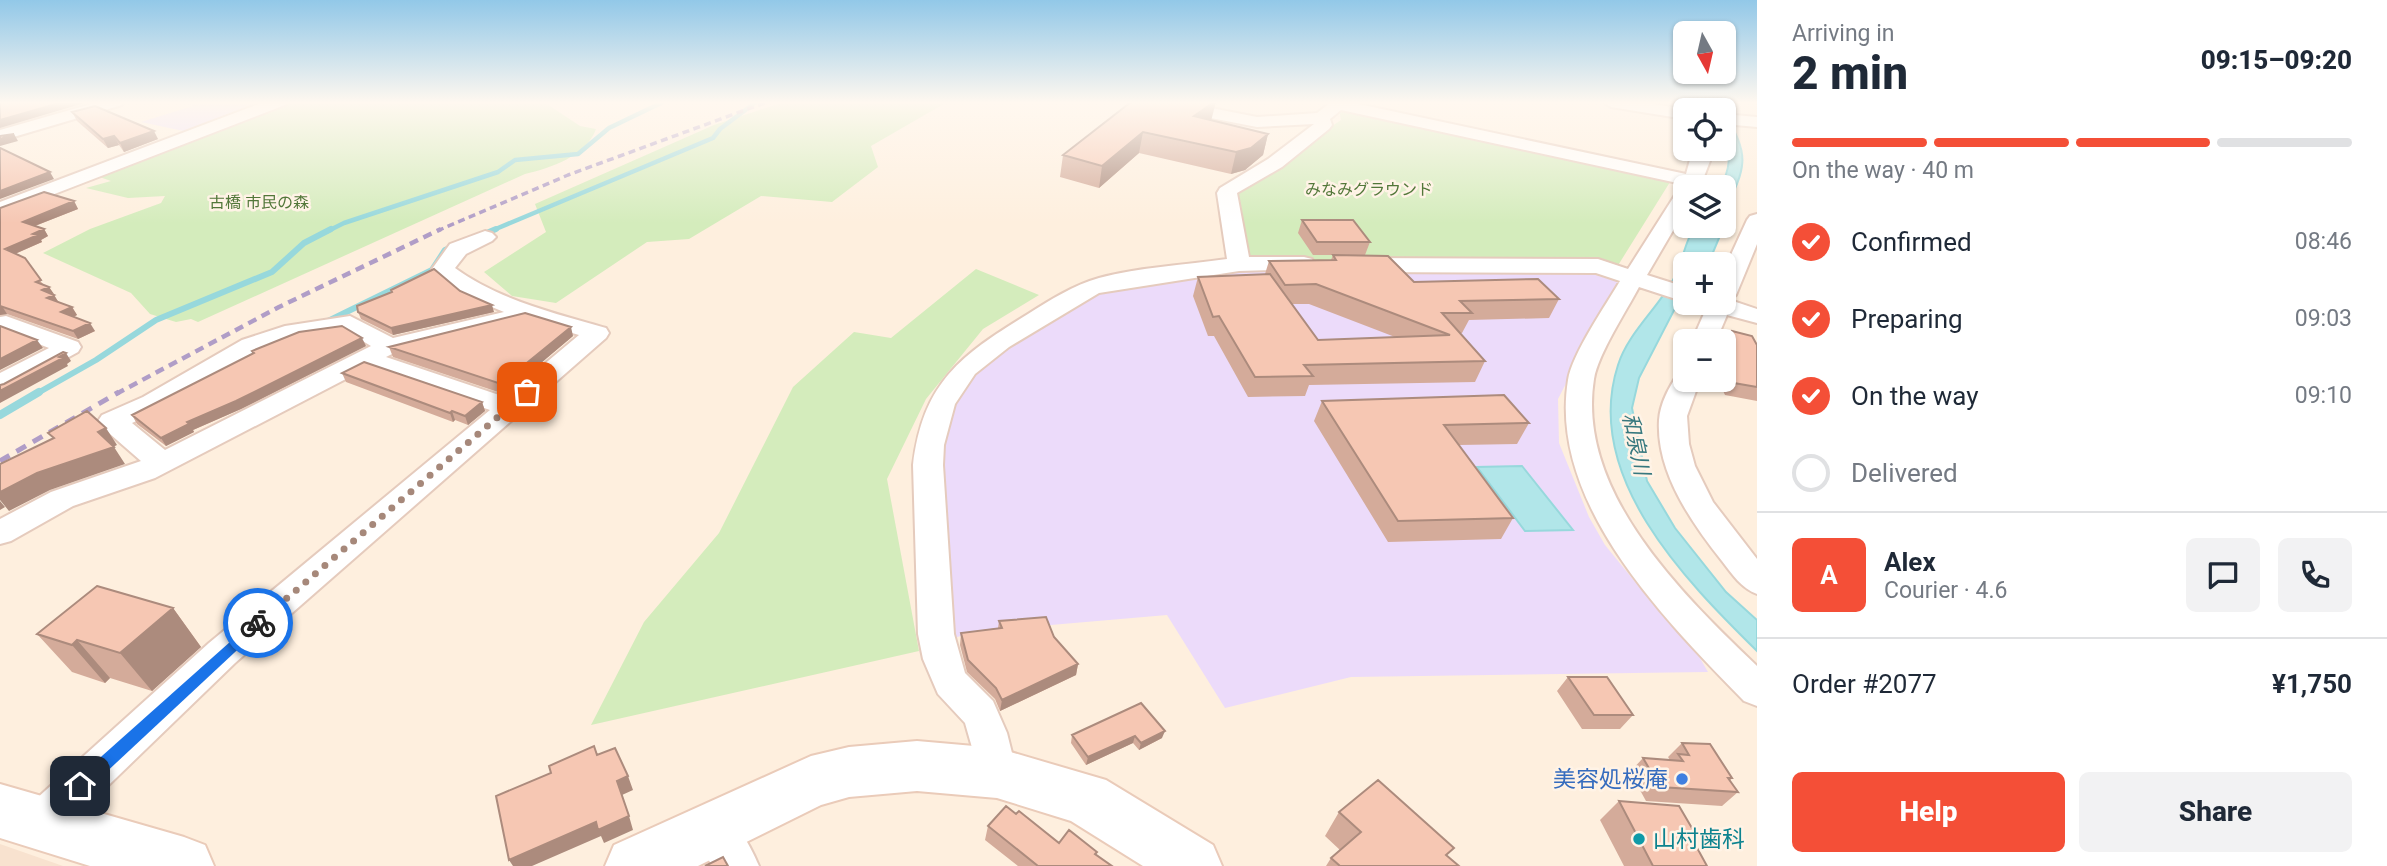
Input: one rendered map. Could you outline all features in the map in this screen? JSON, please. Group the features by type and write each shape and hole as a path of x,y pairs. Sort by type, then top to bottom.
{"street":[{"path":"0,208 173,142"},
{"path":"1239,264 1227,193 1230,188 1285,156 1302,142"},
{"path":"1500,142 1673,184"},
{"path":"1673,220 1640,281 1581,376 1577,413 1586,458 1598,489 1621,531 1668,595 1757,690"},
{"path":"1736,265 1757,220"},
{"path":"20,817 222,653 597,333 529,313 471,290 443,269 458,249 485,237"},
{"path":"997,773 980,713 951,682 941,659 936,634 928,465 930,445 942,404 965,369 1000,342 1091,288 1128,278 1239,264 1598,266 1673,291"},
{"path":"1736,308 1757,316"},
{"path":"0,533 62,499 161,462 226,432 377,352 529,313"},
{"path":"0,384 69,348 2,320"},
{"path":"161,462 112,421 153,403 251,345 294,331 350,323 377,352 509,407"},
{"path":"1683,392 1673,419 1679,458 1697,500 1722,540 1757,581"},
{"path":"635,866 725,847 811,782 849,772 917,766 997,773 1086,799 1192,866"},
{"path":"20,817 184,866"}],"shaded area":[{"path":"1236,270 1586,272 1618,282 1558,399 1559,443 1589,517 1605,545 1697,653 1708,672 1351,677 1225,708 1167,615 971,632 947,641 940,465 949,416 971,377 992,356 1090,294"},
{"path":"0,844 63,866 0,866"}],"green space":[{"name":"古橋 市民の森","path":"180,142 588,142 576,154 566,159 525,174 198,322 191,319 176,322 150,314 131,293 43,253 90,229 161,203 165,196 128,198 86,188 111,181 94,175"},
{"path":"675,142 877,142 871,146 878,167 832,202 761,196 689,239 647,242 556,303 512,296 484,272 546,232 535,204"},
{"name":"みなみグラウンド","path":"1308,142 1494,142 1670,182 1617,267 1244,260 1234,193"},
{"path":"976,269 1039,295 983,329 926,399 887,479 919,651 591,725 644,622 719,533 793,387 854,332 891,338"}],"water":[{"path":"1736,142 1739,142 1742,162 1736,186 1736,175 1726,175 1729,161 1736,161"},
{"path":"1719,238 1713,252 1684,252 1688,239"},
{"name":"和泉川","path":"1673,280 1673,312 1639,378 1632,408 1647,481 1675,528 1726,592 1757,620 1757,651 1672,559 1647,523 1627,486 1614,447 1611,406 1618,365 1636,331"},
{"path":"1522,466 1573,530 1525,531 1477,467"}],"building":[{"path":"1079,142 1130,142 1102,166 1063,155"},
{"path":"1191,142 1258,142 1251,148 1236,152"},
{"path":"0,148 50,172 0,191"},
{"path":"44,192 74,201 23,222 44,229 33,234 38,235 5,249 25,258 41,280 36,282 49,287 42,290 54,295 47,298 72,307 61,312 90,323 73,331 0,306 0,208"},
{"path":"1302,220 1353,220 1370,242 1317,242"},
{"path":"1333,255 1388,256 1414,282 1538,279 1559,299 1460,301 1472,313 1442,313 1485,361 1304,365 1313,376 1255,377 1219,316 1213,317 1198,277 1270,274 1318,340 1450,335 1316,284 1285,285 1269,261 1336,260"},
{"path":"434,269 460,291 492,305 391,328 358,312 357,306 392,292 391,290"},
{"path":"525,313 571,327 501,384 389,347"},
{"path":"0,326 37,340 0,359"},
{"path":"342,326 362,338 236,401 187,422 189,424 161,438 132,415 254,353 252,351 299,332"},
{"path":"1736,332 1752,336 1757,345 1757,387 1736,383"},
{"path":"63,352 66,353 59,357 63,358 0,391 0,385"},
{"path":"364,362 482,402 465,416 452,411 450,413 342,373"},
{"path":"1504,395 1529,423 1444,425 1513,518 1398,521 1322,401"},
{"path":"87,411 106,428 98,432 114,447 37,473 0,492 0,464 54,438 48,433"},
{"path":"97,586 173,608 120,653 77,640 72,645 37,634"},
{"path":"1046,617 1054,637 1078,664 1002,700 996,688 968,660 961,633 1002,628 999,621"},
{"path":"1568,677 1607,677 1633,715 1594,715"},
{"path":"1141,703 1165,731 1141,743 1135,736 1088,757 1072,735"},
{"path":"1682,743 1710,744 1738,792 1660,787 1643,758 1683,761 1678,754 1689,755"},
{"path":"594,746 597,755 615,748 628,776 617,781 629,816 598,830 596,822 509,860 496,796 551,773 549,766"},
{"path":"1378,780 1454,848 1446,855 1459,866 1340,866 1331,858 1361,832 1339,812"},
{"path":"1619,801 1679,806 1696,835 1690,835 1707,866 1653,866"},
{"path":"1006,806 1016,814 1019,811 1059,843 1069,830 1112,866 1038,866 988,826"},
{"path":"723,857 728,866 705,866"}],"waterway":[{"path":"328,231 344,223 498,172 515,160 578,154 592,142"},
{"path":"491,231 702,142"},
{"path":"36,394 96,360 156,320 272,272 304,243 331,229"},
{"path":"482,235 496,229"},
{"path":"326,322 432,270 445,250 452,247"},
{"path":"0,415 39,392"}],"railway":[{"path":"437,231 568,175 657,142"},
{"path":"116,394 279,307 441,229"},
{"path":"0,461 119,392"}],"way so far":[{"path":"258,623 527,392"}],"place":[{"name":"美容処桜庵","path":"1682,779"},
{"name":"山村歯科","path":"1639,839"}],"route":[{"path":"80,786 222,653 258,623"}]}
